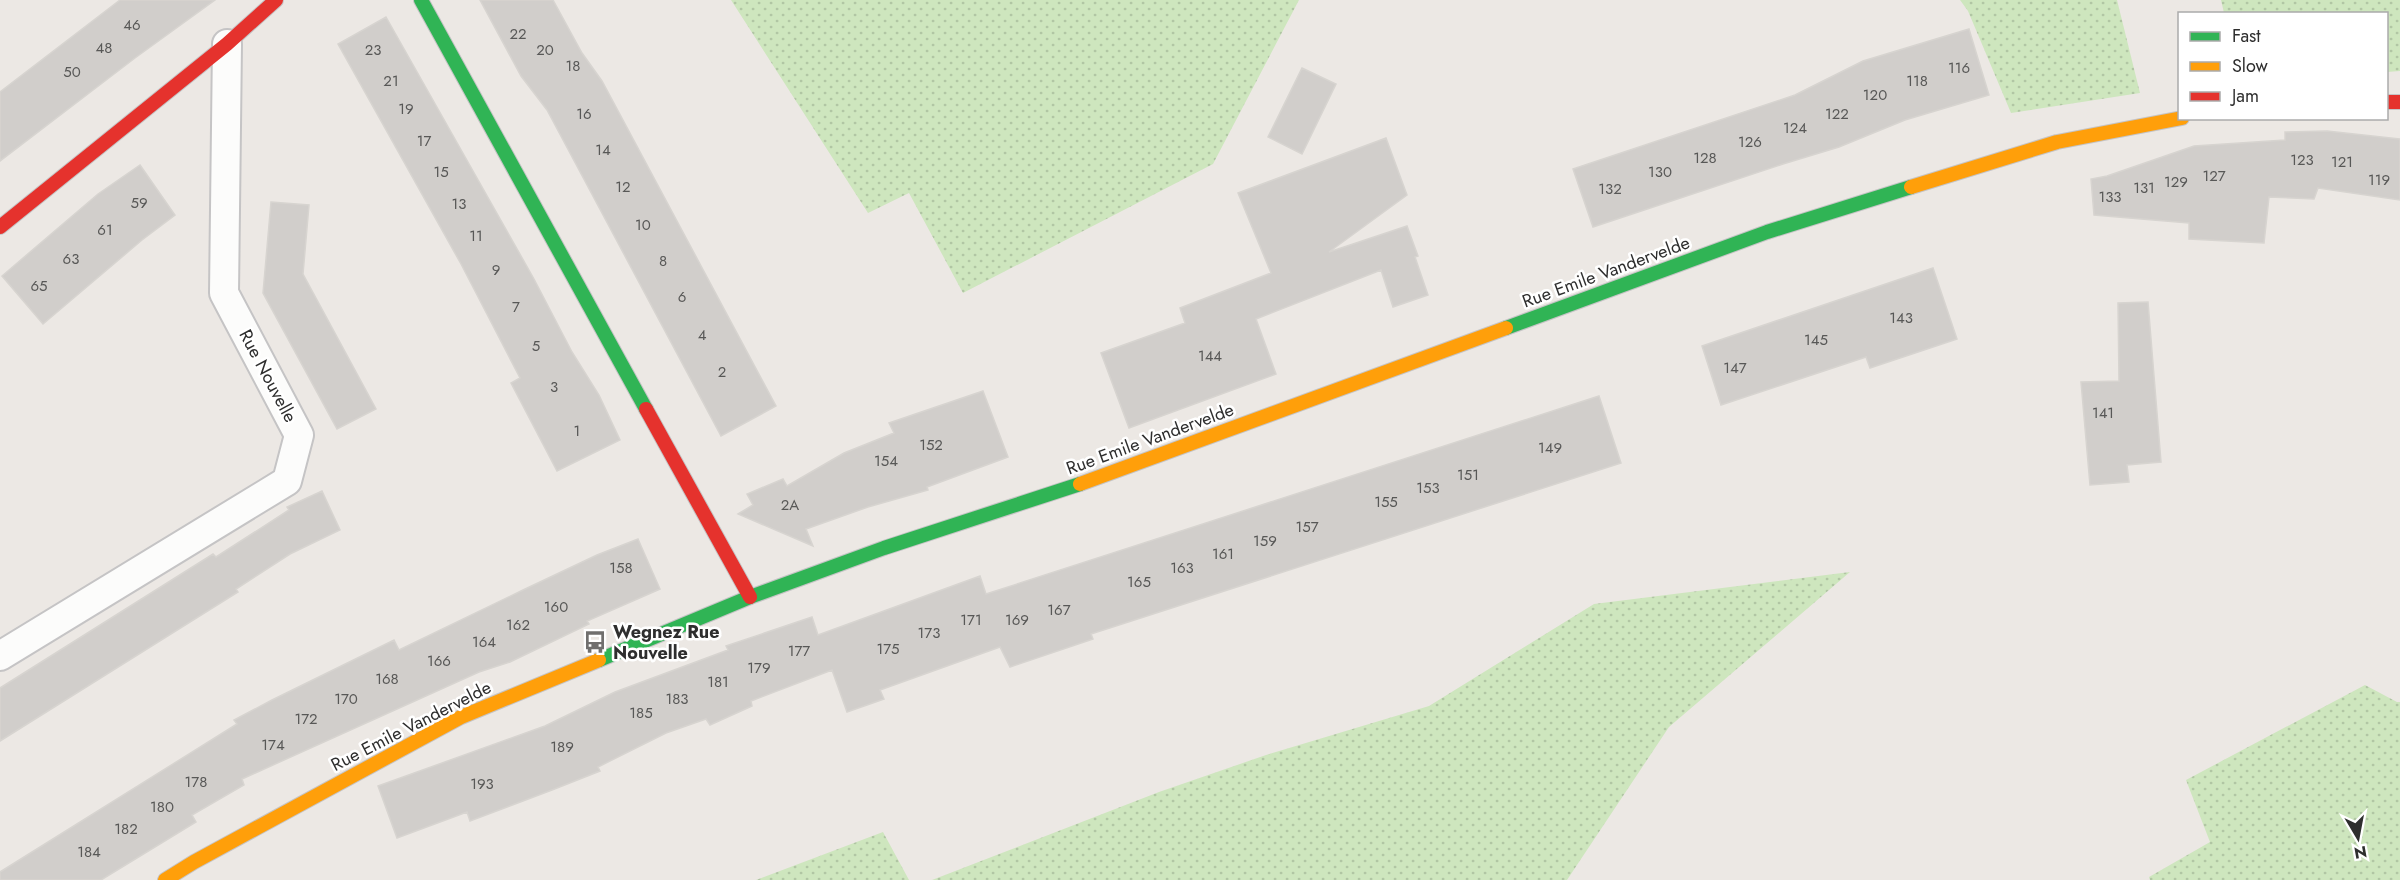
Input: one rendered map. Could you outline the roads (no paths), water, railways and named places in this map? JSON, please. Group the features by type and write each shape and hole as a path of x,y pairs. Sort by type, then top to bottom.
{"street":[{"path":"0,227 227,44 276,0"},
{"path":"421,0 750,597"},
{"name":"Rue Emile Vandervelde","path":"165,880 461,717 750,597 884,548 1069,488 1767,232 2057,141 2178,119"}],"lane":[{"name":"Rue Nouvelle","path":"0,656 287,481 299,435 224,293 227,44"}],"place":[{"name":"Wegnez Rue Nouvelle","path":"595,642"}]}
